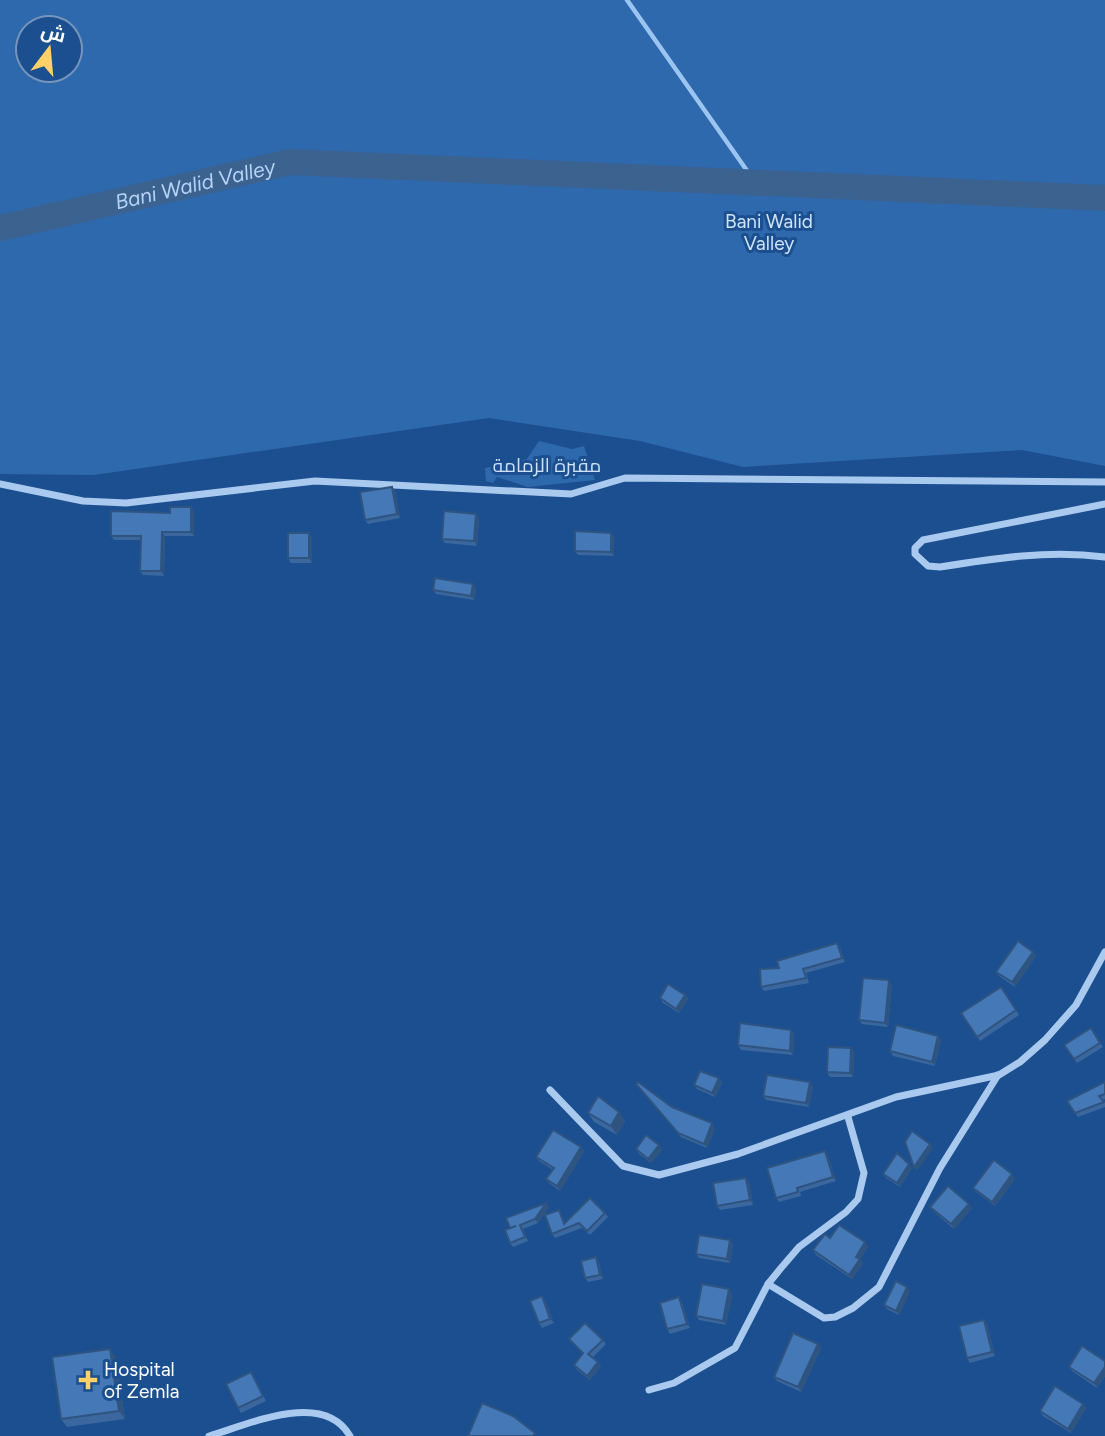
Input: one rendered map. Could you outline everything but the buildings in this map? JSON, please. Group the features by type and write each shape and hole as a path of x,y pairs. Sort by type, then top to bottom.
{"street":[{"path":"0,484 83,501 126,503 315,481 571,494 625,478 1105,482"},
{"path":"1105,504 923,540 915,548 915,554 928,566 940,567 1030,553 1105,556"},
{"path":"550,1090 623,1166 659,1175 738,1154 896,1097 999,1075 1020,1062 1070,1013 1105,952"},
{"path":"768,1284 824,1318 835,1317 853,1308 879,1287 940,1168 999,1075"},
{"path":"649,1390 674,1383 735,1348 768,1284 799,1247 846,1212 858,1199 864,1173 848,1116"},
{"path":"209,1436 288,1414 316,1413 333,1416 344,1425 350,1436"}],"green space":[{"name":"Bani Walid Valley","path":"0,0 1105,0 1105,466 1022,450 743,467 640,441 489,418 94,475 0,474"},
{"name":"مقبرة الزمامة","path":"539,441 572,449 584,446 595,480 528,487 497,477 493,483 486,481 485,468 527,459"}],"waterway":[{"path":"627,0 755,182"},
{"name":"Bani Walid Valley","path":"0,228 290,162 1105,198"}],"place":[{"name":"Hospital of Zemla","path":"88,1380"}]}
